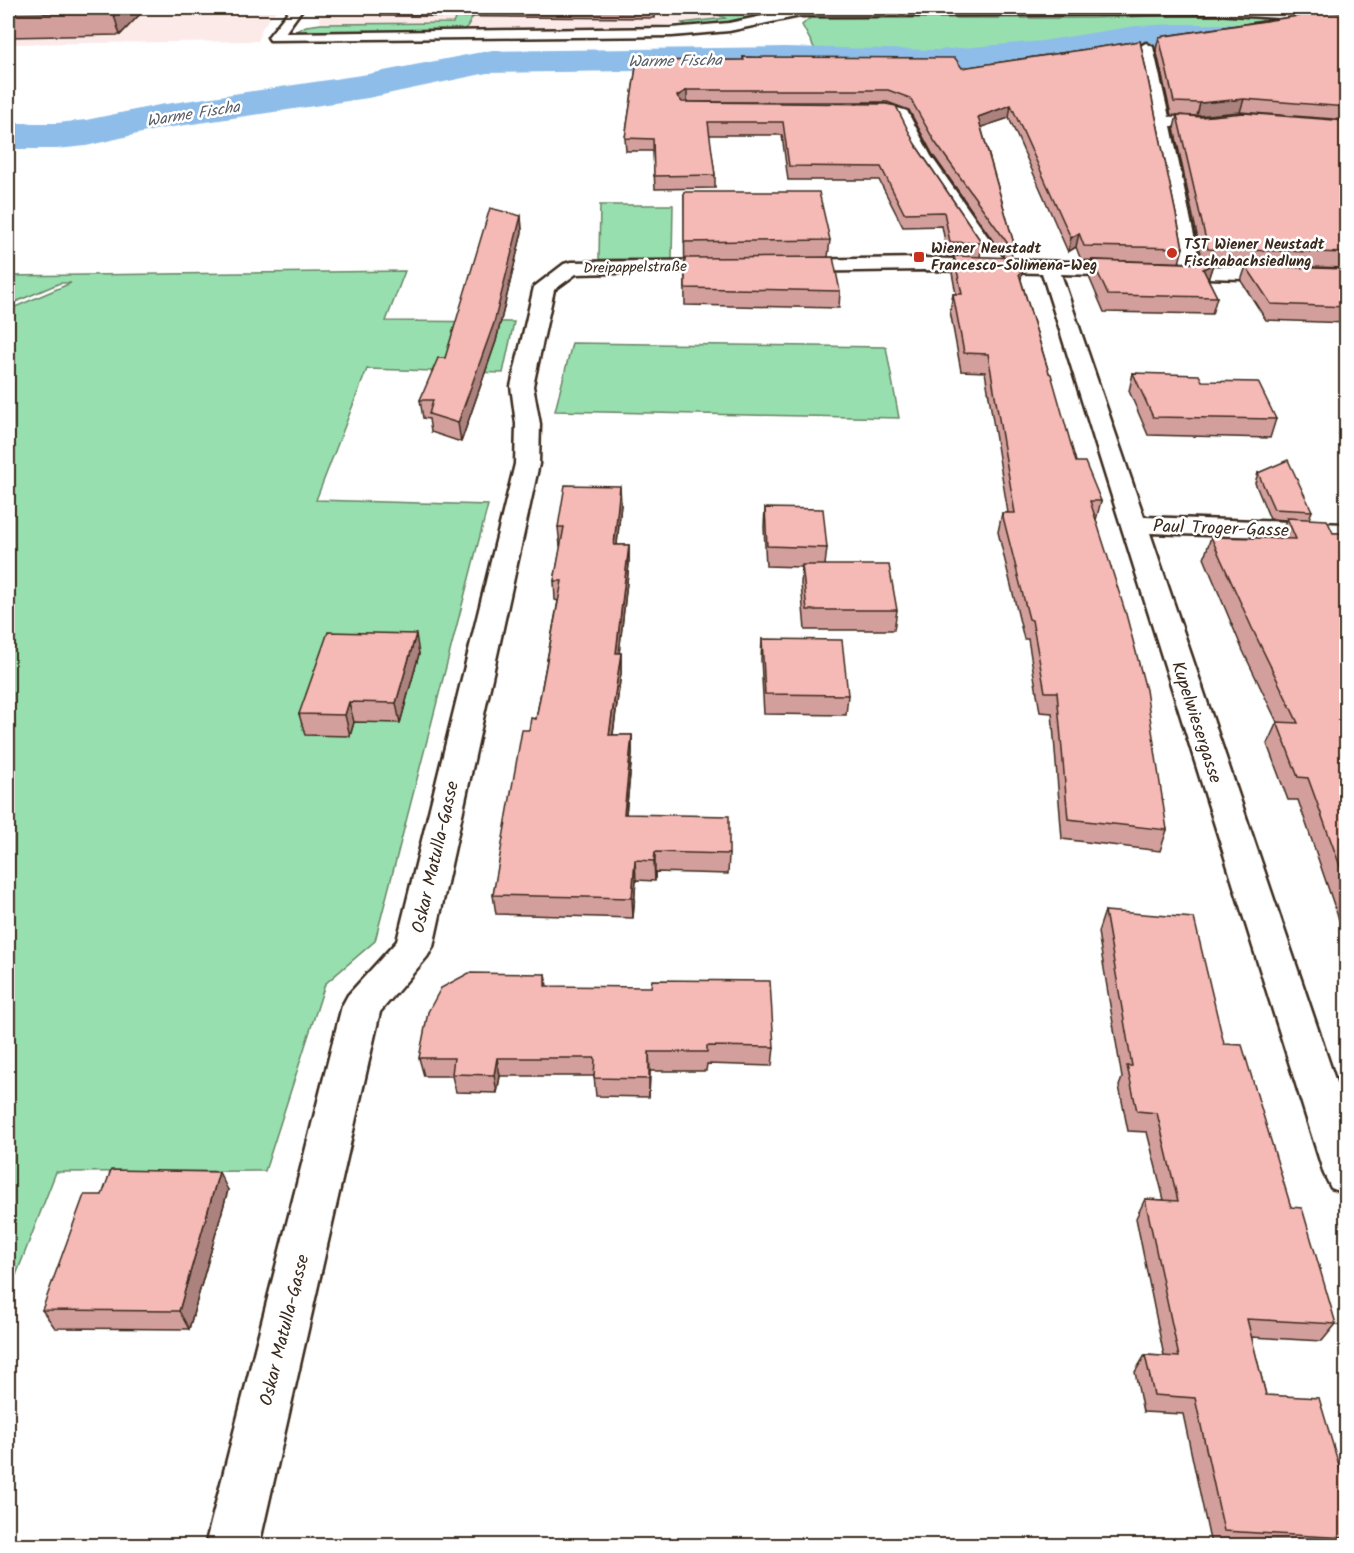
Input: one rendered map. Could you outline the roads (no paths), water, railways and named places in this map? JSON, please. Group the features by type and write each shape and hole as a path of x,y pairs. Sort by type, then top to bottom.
{"street":[{"path":"297,8 275,38 672,32 729,27 796,10 1205,10 1347,18"},
{"path":"1146,47 1188,255 1195,273"},
{"path":"843,109 886,109 902,114 923,156 999,267"},
{"path":"1162,121 1197,123 1240,119"},
{"path":"770,266 923,264 1347,276"},
{"name":"Dreipappelstraße","path":"571,268 747,266"},
{"name":"Oskar Matulla-Gasse","path":"232,1545 362,1006 414,947 527,464 528,424 522,386 544,287 571,268"},
{"name":"Kupelwiesergasse","path":"1050,269 1132,525 1347,1174"},
{"name":"Paul Troger-Gasse","path":"1132,525 1347,532"}],"waterway":[{"name":"Warme Fischa","path":"8,136 57,136 86,133 159,117 368,86 487,62 784,58 938,61 1042,52 1135,37 1178,35 1228,35 1346,42"}],"place":[{"name":"TST Wiener Neustadt Fischabachsiedlung","path":"1172,253"},
{"name":"Wiener Neustadt Francesco-Solimena-Weg","path":"919,257"}]}
